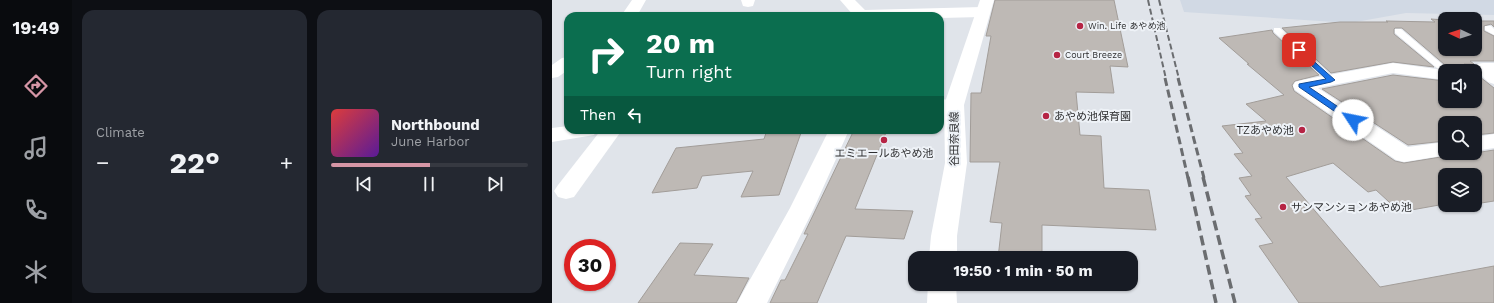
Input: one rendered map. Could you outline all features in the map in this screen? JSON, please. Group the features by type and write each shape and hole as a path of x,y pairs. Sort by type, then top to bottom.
{"street":[{"path":"632,12 639,0"},
{"path":"847,0 858,12"},
{"path":"874,12 896,7 985,6"},
{"name":"谷田奈良線","path":"943,251 944,236 956,163 947,105 985,6"},
{"path":"552,73 564,65"},
{"path":"1438,74 1393,68 1302,86 1404,155 1438,150"},
{"path":"1494,68 1483,68 1494,79"},
{"path":"1482,78 1494,79"},
{"path":"552,135 564,133"},
{"path":"566,191 609,134"},
{"path":"752,303 802,208 836,134"},
{"path":"1482,143 1494,141"},
{"path":"942,291 942,303"}],"lane":[{"path":"1277,30 1331,80"},
{"path":"1398,31 1438,64"}],"shaded area":[{"path":"1180,0 1494,0 1494,15 1482,15 1482,12 1406,13 1350,23 1184,12"}],"building":[{"path":"995,0 1114,0 1128,67 1110,66 1114,93 1076,92 1080,135 1101,136 1104,188 1149,190 1156,230 1042,225 1042,251 999,251 1002,223 990,222 1000,162 970,162 971,93 981,93 991,36 986,36"},
{"path":"1431,19 1438,20 1438,56 1482,56 1482,21 1494,21 1494,27 1491,24 1484,26 1484,31 1494,36 1494,61 1470,61 1474,64 1444,64 1402,28 1395,28 1394,34 1434,67 1393,62 1331,73 1282,28 1340,22 1435,22"},
{"path":"1272,30 1273,33 1319,75 1295,81 1292,85 1294,91 1395,161 1404,163 1438,157 1438,160 1482,160 1482,152 1494,150 1494,201 1482,203 1482,168 1438,168 1438,205 1400,212 1376,190 1368,192 1333,163 1286,177 1380,287 1494,266 1494,303 1299,303 1259,246 1273,243 1255,219 1262,218 1245,196 1251,195 1239,178 1252,176 1234,154 1243,153 1222,126 1266,121 1246,104 1284,95 1219,38"},
{"path":"1393,75 1438,80 1438,108 1482,108 1482,79 1494,88 1494,133 1482,134 1482,116 1438,116 1438,142 1408,145 1322,89"},
{"path":"766,134 801,134 779,195 741,197 753,171 702,176 697,188 652,193 676,148 764,139"},
{"path":"852,134 885,134 855,209 913,211 904,239 846,236 817,303 770,303 781,280 785,280 808,234 804,234"},
{"path":"680,243 713,244 694,275 749,278 736,303 638,303"}],"railway":[{"path":"1148,0 1166,79"},
{"path":"1159,0 1179,79"},
{"path":"1165,78 1188,178"},
{"path":"1178,78 1204,178"},
{"path":"1188,177 1216,303"},
{"path":"1203,177 1235,303"}],"place":[{"name":"Win. Life あやめ池","path":"1080,26"},
{"name":"Court Breeze","path":"1057,55"},
{"name":"あやめ池保育園","path":"1046,116"},
{"name":"TZあやめ池","path":"1302,130"},
{"name":"エミエールあやめ池","path":"884,140"},
{"name":"サンマンションあやめ池","path":"1283,207"}],"route":[{"path":"1299,50 1331,80 1302,86 1353,120"}]}
